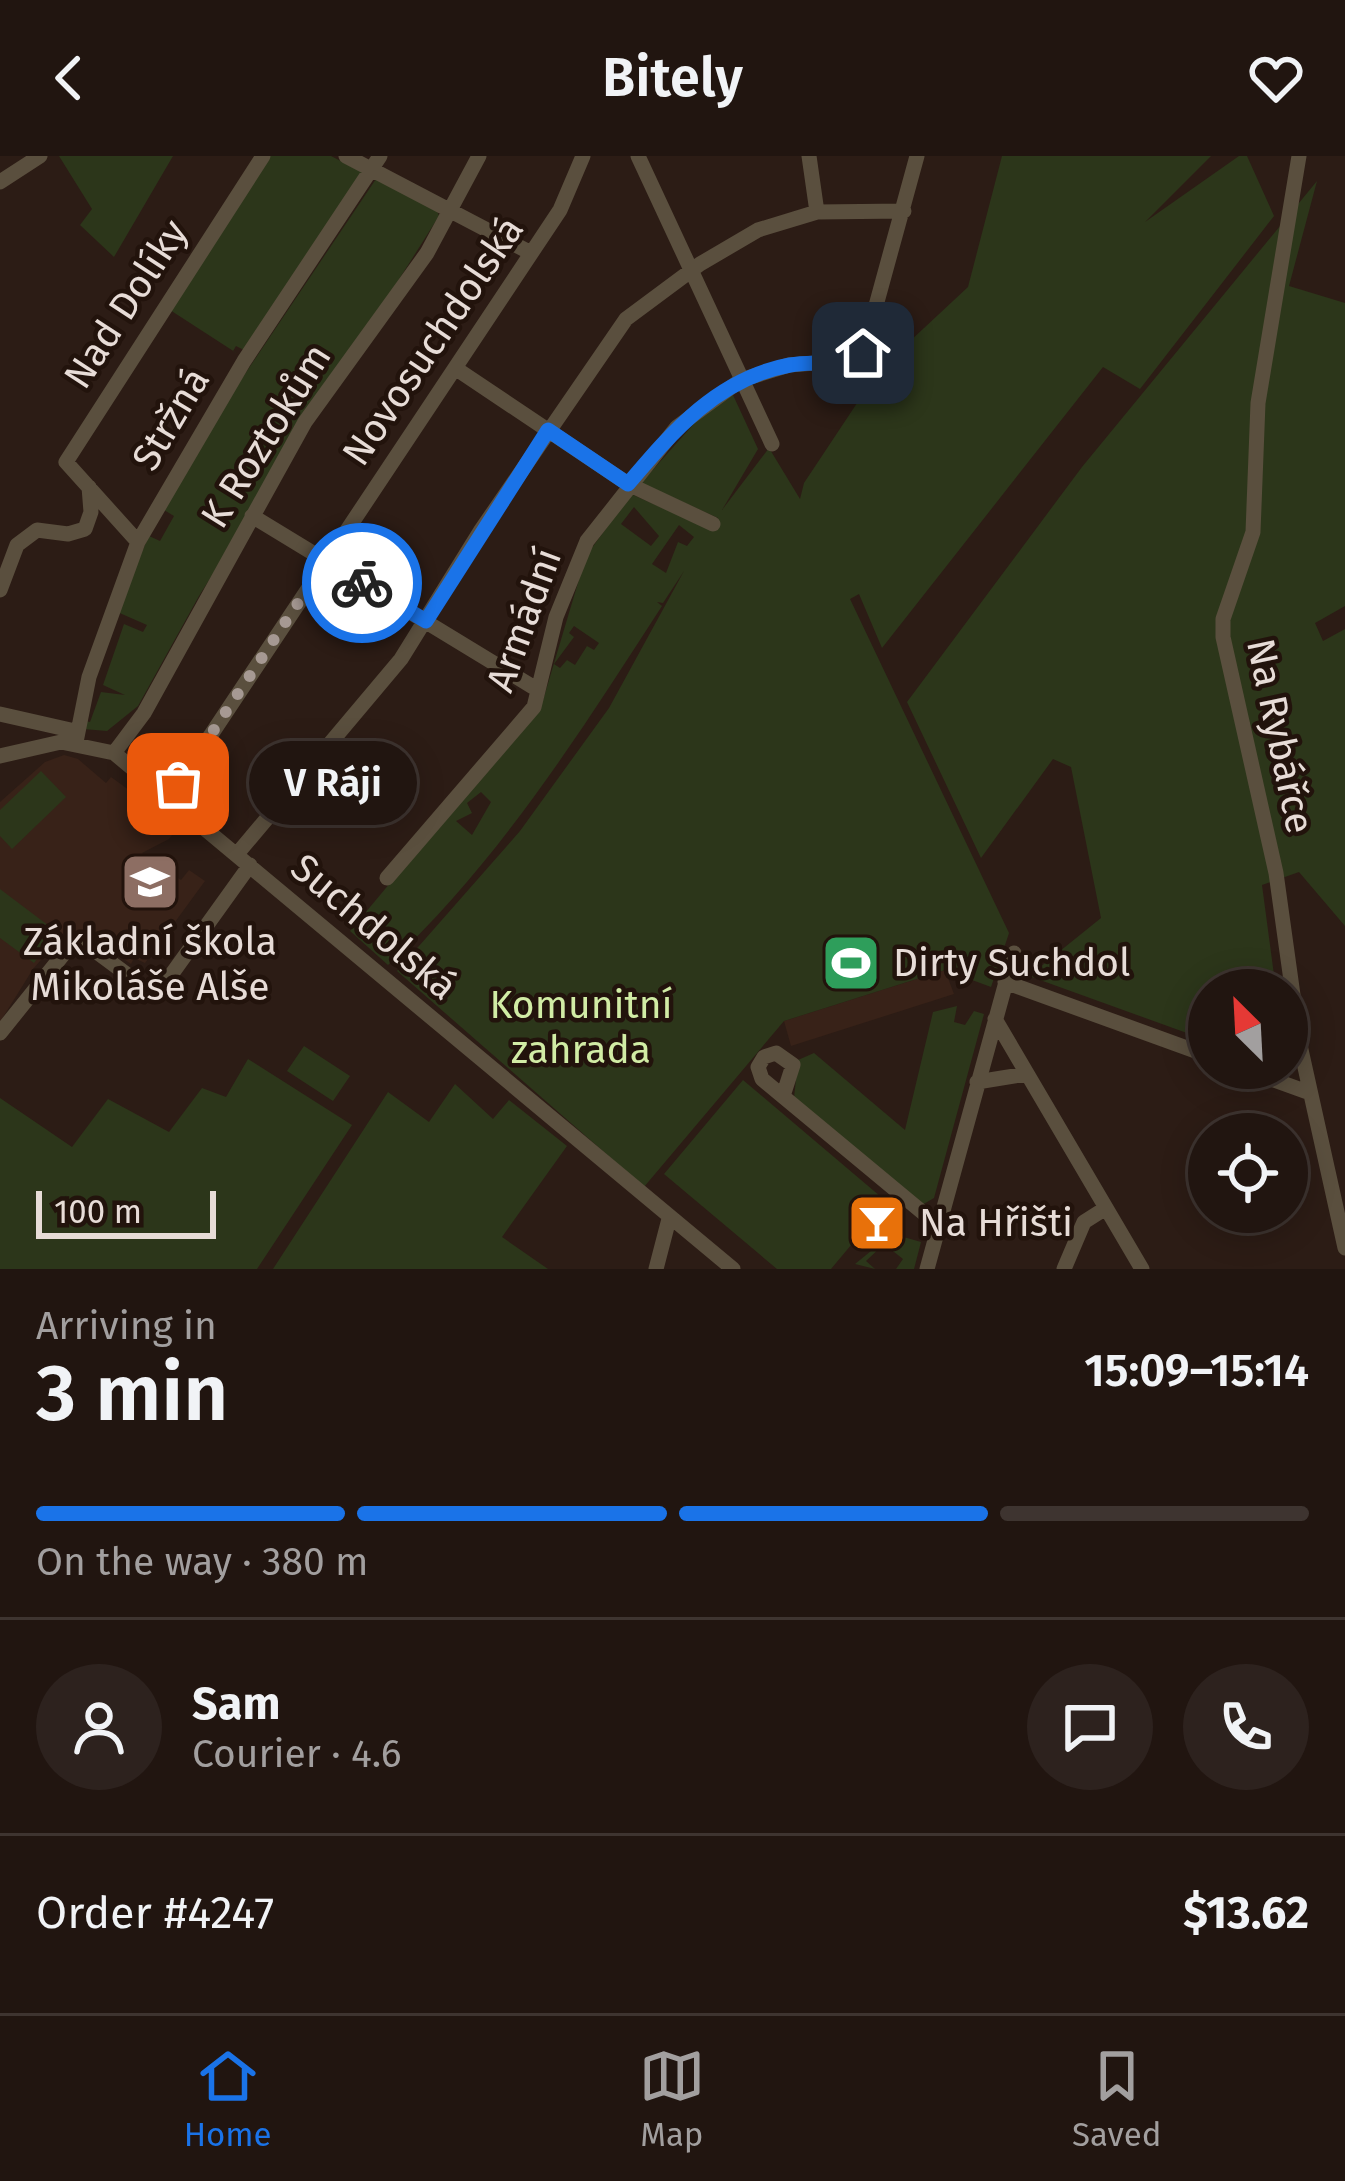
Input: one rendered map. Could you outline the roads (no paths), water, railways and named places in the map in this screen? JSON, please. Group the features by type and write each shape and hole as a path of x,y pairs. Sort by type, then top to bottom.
{"street":[{"path":"0,182 40,156"},
{"name":"Nad Dolíky","path":"89,487 71,472 70,452 263,156"},
{"path":"346,156 377,163 531,253"},
{"name":"K Roztokům","path":"114,753 145,713 305,422 453,209 479,156"},
{"name":"Novosuchdolská","path":"170,797 560,210 583,156"},
{"path":"638,156 772,444"},
{"path":"809,156 817,212"},
{"path":"0,1033 70,946 90,947 156,996 243,860 401,659 548,430 626,319 690,271 758,230 817,212 904,211 917,156"},
{"name":"Na Rybářce","path":"1299,162 1258,403 1253,532 1223,619 1223,638 1276,873 1310,1093 1345,1248"},
{"name":"Stržná","path":"75,737 138,542 244,361 377,163"},
{"name":"Armádní","path":"387,878 406,867 534,707 570,575 587,541 677,427 741,380 789,365 842,361 863,353 904,211"},
{"path":"454,368 628,484 713,524"},
{"path":"89,487 138,542"},
{"path":"0,590 17,545 37,530 68,535 85,529 91,512 89,487"},
{"path":"252,516 538,690"},
{"name":"Suchdolská","path":"0,714 114,753 733,1269"},
{"path":"0,756 75,737"},
{"path":"927,1269 1014,953"},
{"path":"1005,982 1188,1049"},
{"path":"995,1019 1142,1269"},
{"path":"977,1082 1027,1074"},
{"path":"1299,1089 1310,1093"},
{"path":"783,1096 939,1226"},
{"path":"1064,1269 1084,1222 1106,1208"},
{"path":"656,1269 670,1219"}],"place":[{"name":"V Ráji","path":"178,784"},
{"name":"Základní škola Mikoláše Alše","path":"150,882"},
{"name":"Dirty Suchdol","path":"851,963"},
{"name":"Na Hřišti","path":"877,1223"}],"park label":[{"name":"Komunitní zahrada","path":"581,1028"}]}
